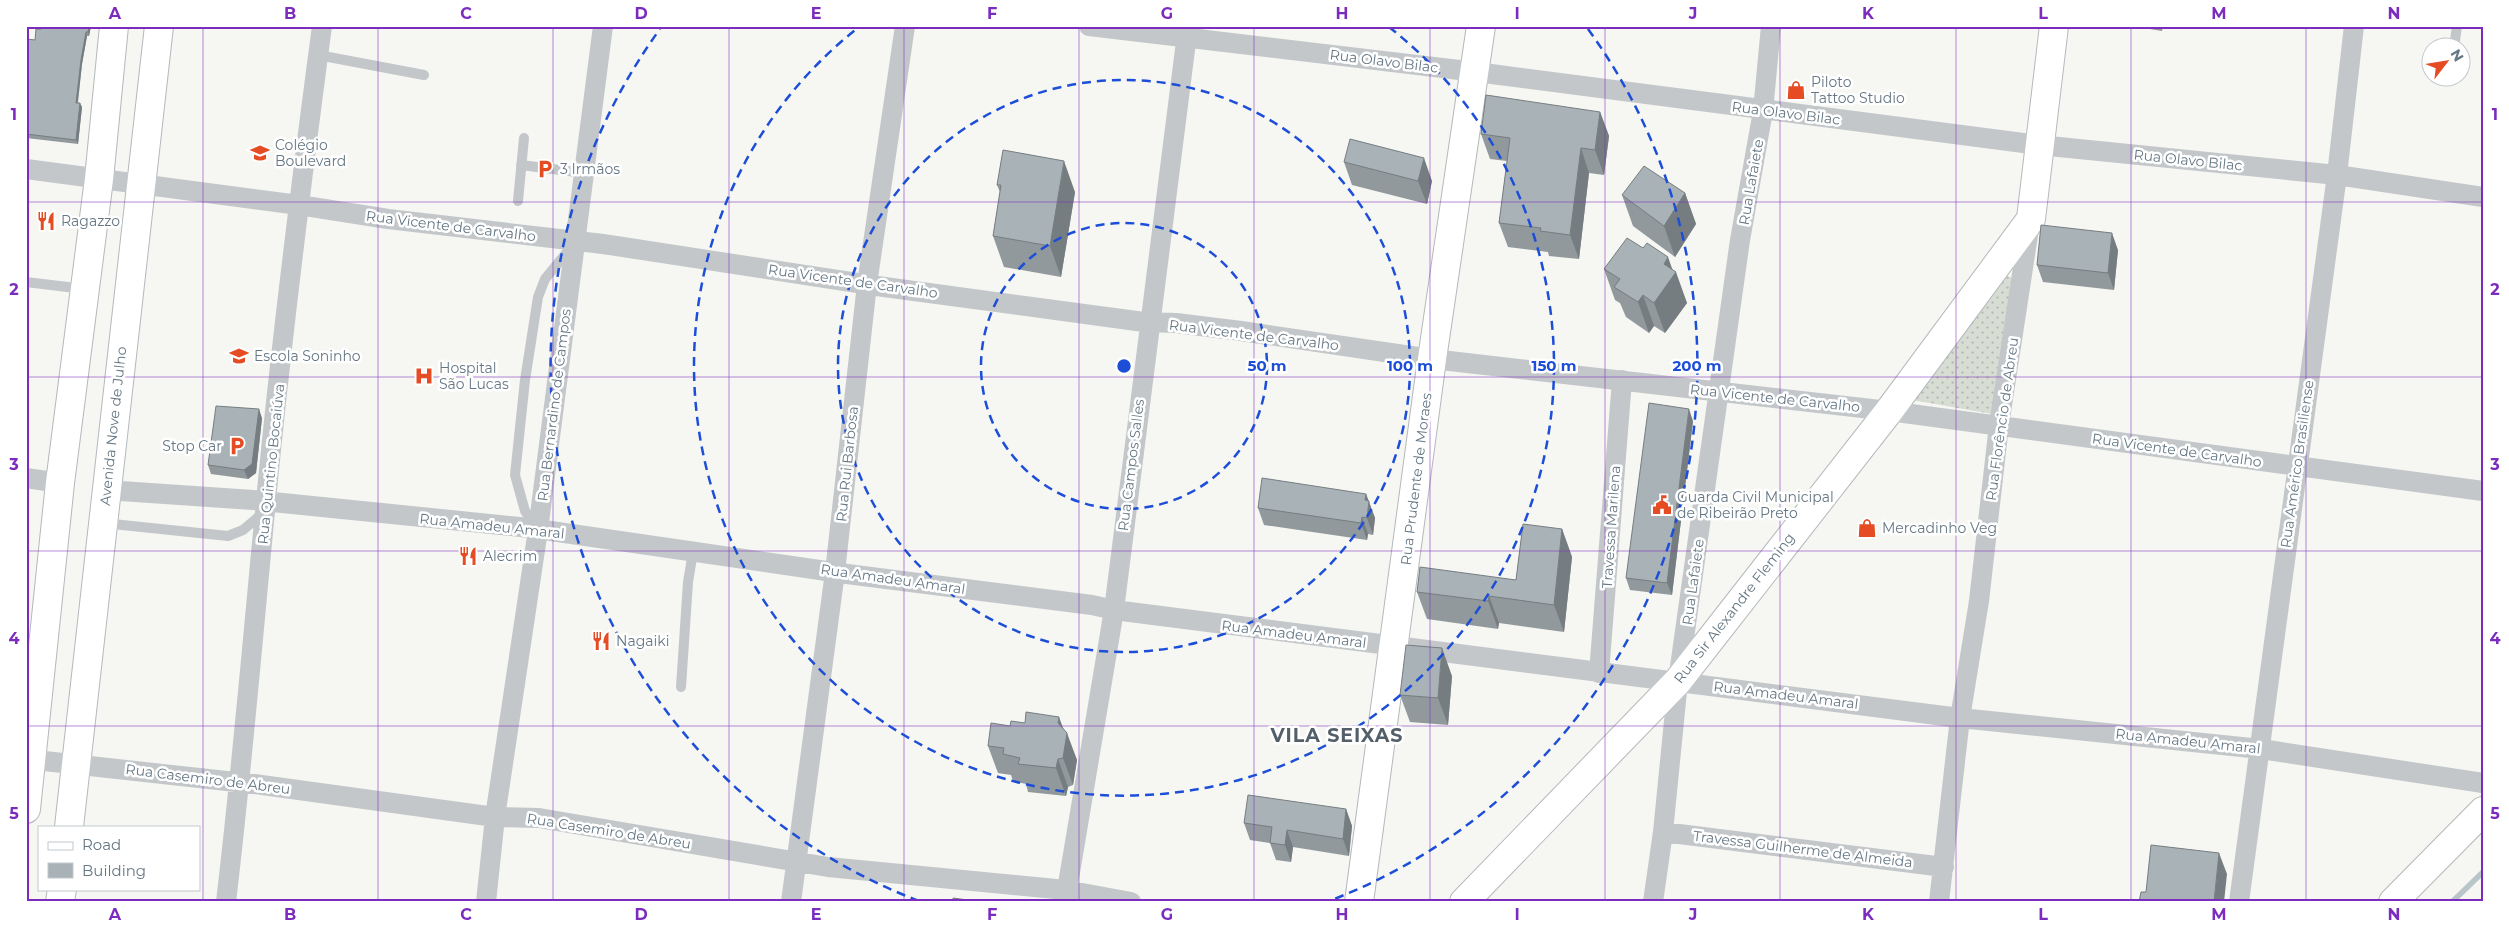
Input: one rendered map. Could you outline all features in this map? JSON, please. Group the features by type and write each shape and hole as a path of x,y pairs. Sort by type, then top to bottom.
{"main road":[{"path":"26,809 29,759 60,483 99,180 114,26"},
{"name":"Avenida Nove de Julho","path":"69,826 159,26"},
{"name":"Rua Prudente de Moraes","path":"1359,902 1395,647 1432,359 1476,72 1481,26"},
{"name":"Rua Florêncio de Abreu","path":"2031,219 2054,26"},
{"name":"Rua Sir Alexandre Fleming","path":"1464,902 1678,681 1889,411 2031,219"},
{"path":"2393,902 2483,810"}],"street":[{"name":"Rua Quintino Bocaiúva","path":"226,902 240,782 265,507 299,204 322,26"},
{"name":"Rua Bernardino de Campos","path":"486,902 495,817 538,530 603,26"},
{"name":"Rua Rui Barbosa","path":"791,902 835,572 866,284 905,26"},
{"name":"Rua Olavo Bilac","path":"1089,26 1188,32 1763,110 2039,145 2337,175 2483,197"},
{"name":"Rua Lafaiete","path":"1653,902 1663,832 1678,681 1740,240 1763,110 1771,26"},
{"name":"Rua Américo Brasiliense","path":"2239,902 2261,748 2296,467 2337,175 2354,26"},
{"name":"Rua Campos Salles","path":"1066,896 1114,610 1149,322 1188,32"},
{"name":"Rua Vicente de Carvalho","path":"26,169 99,180 141,183 299,204 388,219 576,241 866,284 1149,322 1176,323 1241,331 1432,359 1889,411 2483,492"},
{"name":"Rua Florêncio de Abreu","path":"1939,902 1960,718 1979,602 2000,426 2031,219"},
{"name":"Travessa Marilena","path":"1600,673 1622,380"},
{"path":"26,478 60,483"},
{"name":"Rua Amadeu Amaral","path":"106,490 265,507 538,530 835,572 1092,605 1114,610 1600,673 1678,681 1960,718 2261,748 2483,783"},
{"name":"Rua Casemiro de Abreu","path":"29,759 240,782 495,817 539,818 795,862 1066,896 1131,902"},
{"name":"Travessa Guilherme de Almeida","path":"1663,832 1944,867"}],"lane":[{"path":"318,55 424,75"},
{"path":"518,201 524,138"},
{"path":"521,165 584,173"},
{"path":"538,530 525,511 515,475 525,380 538,297 545,279 576,241"},
{"path":"26,282 85,289"},
{"path":"102,523 228,536 243,530 265,507"},
{"path":"681,687 688,582 693,552"}],"shaded area":[{"path":"2006,276 2018,279 1992,414 1912,400"}],"building":[{"path":"42,26 89,26 88,32 86,32 81,60 76,103 80,103 76,140 26,134 26,39 35,40 36,29 41,29"},
{"path":"1486,95 1600,112 1595,150 1581,148 1570,235 1540,231 1541,228 1499,223 1510,138 1481,134"},
{"path":"1350,139 1424,158 1418,181 1344,162"},
{"path":"1003,150 1064,161 1050,246 993,236 1001,185 997,185"},
{"path":"1644,166 1685,193 1664,226 1622,195"},
{"path":"2041,225 2112,233 2108,273 2037,265"},
{"path":"1627,238 1643,248 1647,243 1668,257 1664,264 1676,272 1654,303 1643,295 1638,302 1614,287 1620,279 1604,269"},
{"name":"Guarda Civil Municipal de Ribeirão Preto","path":"1649,403 1689,409 1667,583 1626,578"},
{"name":"Stop Car","path":"216,406 259,409 252,464 244,470 208,465"},
{"path":"1262,478 1366,494 1365,500 1369,501 1367,518 1362,517 1361,523 1258,508"},
{"path":"1523,524 1562,529 1554,605 1489,596 1488,601 1417,592 1420,567 1516,580"},
{"path":"1406,645 1442,648 1438,698 1400,695"},
{"path":"1026,712 1059,717 1058,723 1067,733 1063,758 1058,759 1056,768 1018,764 1020,758 1003,754 1004,748 988,746 991,723 1010,726 1011,721 1025,723"},
{"path":"1248,795 1346,809 1343,839 1287,830 1285,845 1270,843 1272,827 1244,823"},
{"path":"2151,845 2219,853 2214,902 2139,902 2141,892 2146,892"},
{"path":"953,898 982,902 953,902"}],"waterway":[{"path":"2452,902 2483,872"}],"place":[{"name":"Piloto Tattoo Studio","path":"1796,90"},
{"name":"Colégio Boulevard","path":"260,153"},
{"name":"3 Irmãos","path":"545,169"},
{"name":"Ragazzo","path":"46,221"},
{"name":"Escola Soninho","path":"239,356"},
{"name":"Hospital São Lucas","path":"424,376"},
{"name":"Stop Car","path":"237,446"},
{"name":"Guarda Civil Municipal de Ribeirão Preto","path":"1662,505"},
{"name":"Mercadinho Veg","path":"1867,528"},
{"name":"Alecrim","path":"468,556"},
{"name":"Nagaiki","path":"601,641"}],"district":[{"name":"VILA SEIXAS","path":"1337,735"}]}
